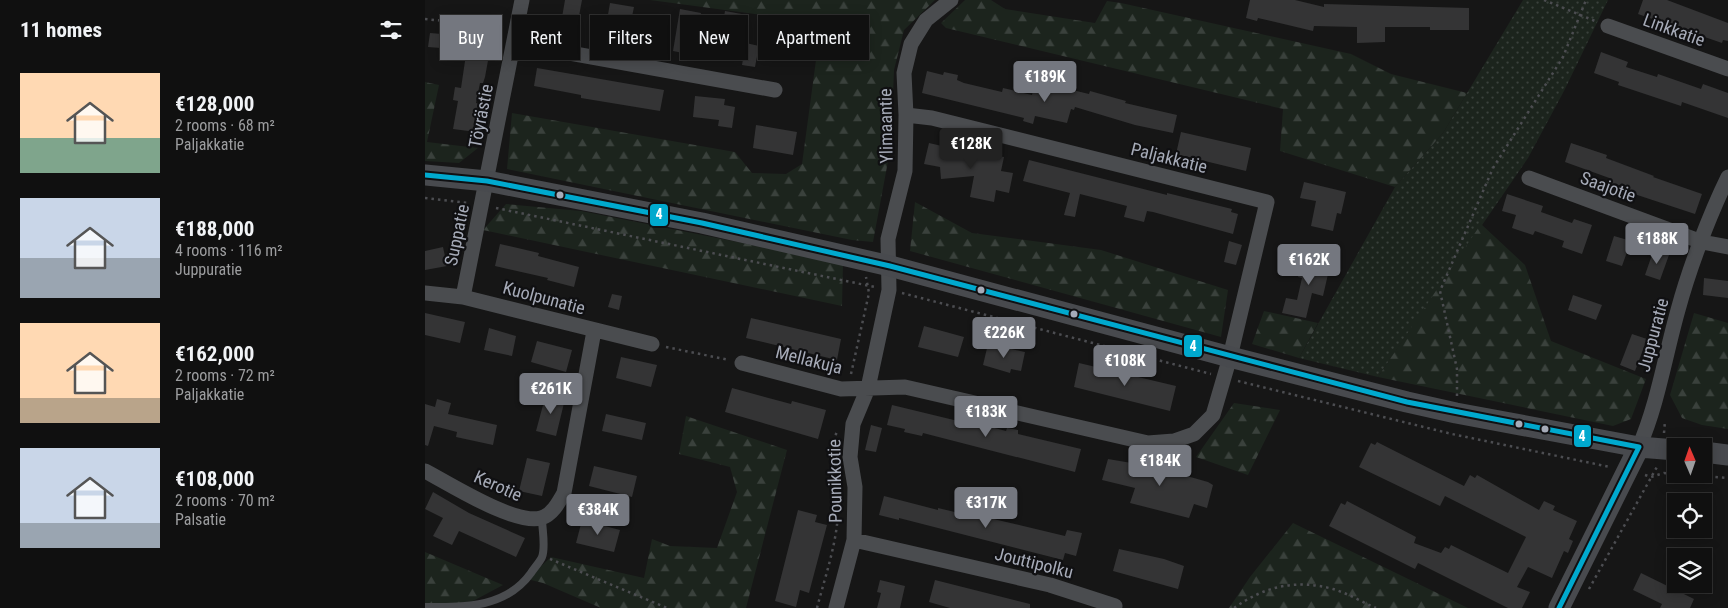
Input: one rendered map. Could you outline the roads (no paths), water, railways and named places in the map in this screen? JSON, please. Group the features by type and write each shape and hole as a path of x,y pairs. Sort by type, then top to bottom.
{"street":[{"name":"Töyrästie","path":"520,15 522,0"},
{"name":"Ylimaantie","path":"890,266 888,239 905,171 907,115 903,73 911,44 926,20 951,0"},
{"name":"Linkkatie","path":"1608,26 1728,69"},
{"path":"580,49 775,90"},
{"name":"Töyrästie","path":"487,181 512,56"},
{"name":"Paljakkatie","path":"907,115 932,118 1267,202 1230,357"},
{"path":"425,175 487,181 702,223 890,266 1230,357 1457,413 1639,447 1667,450"},
{"name":"Juppuratie","path":"1639,447 1649,425 1678,309 1718,198 1728,177"},
{"name":"Saajotie","path":"1529,178 1702,242 1728,247"},
{"name":"Suppatie","path":"463,296 487,181"},
{"name":"Pounikkotie","path":"836,608 854,540 855,487 850,457 853,424 868,388 889,290 890,266"},
{"name":"Kuolpunatie","path":"425,293 463,296 594,331 652,344"},
{"path":"542,518 555,508 564,493 594,331"},
{"name":"Mellakuja","path":"742,363 841,389 905,387 1148,443 1174,441 1194,434 1213,415 1230,357"},
{"path":"1559,608 1639,447"},
{"path":"1713,453 1728,455"},
{"name":"Kerotie","path":"425,471 505,513 528,518 542,518"},
{"name":"Jouttipolku","path":"854,540 1050,585 1115,606"}],"lane":[{"path":"425,607 446,607 500,600 514,591 527,579 543,556 542,518"}]}
